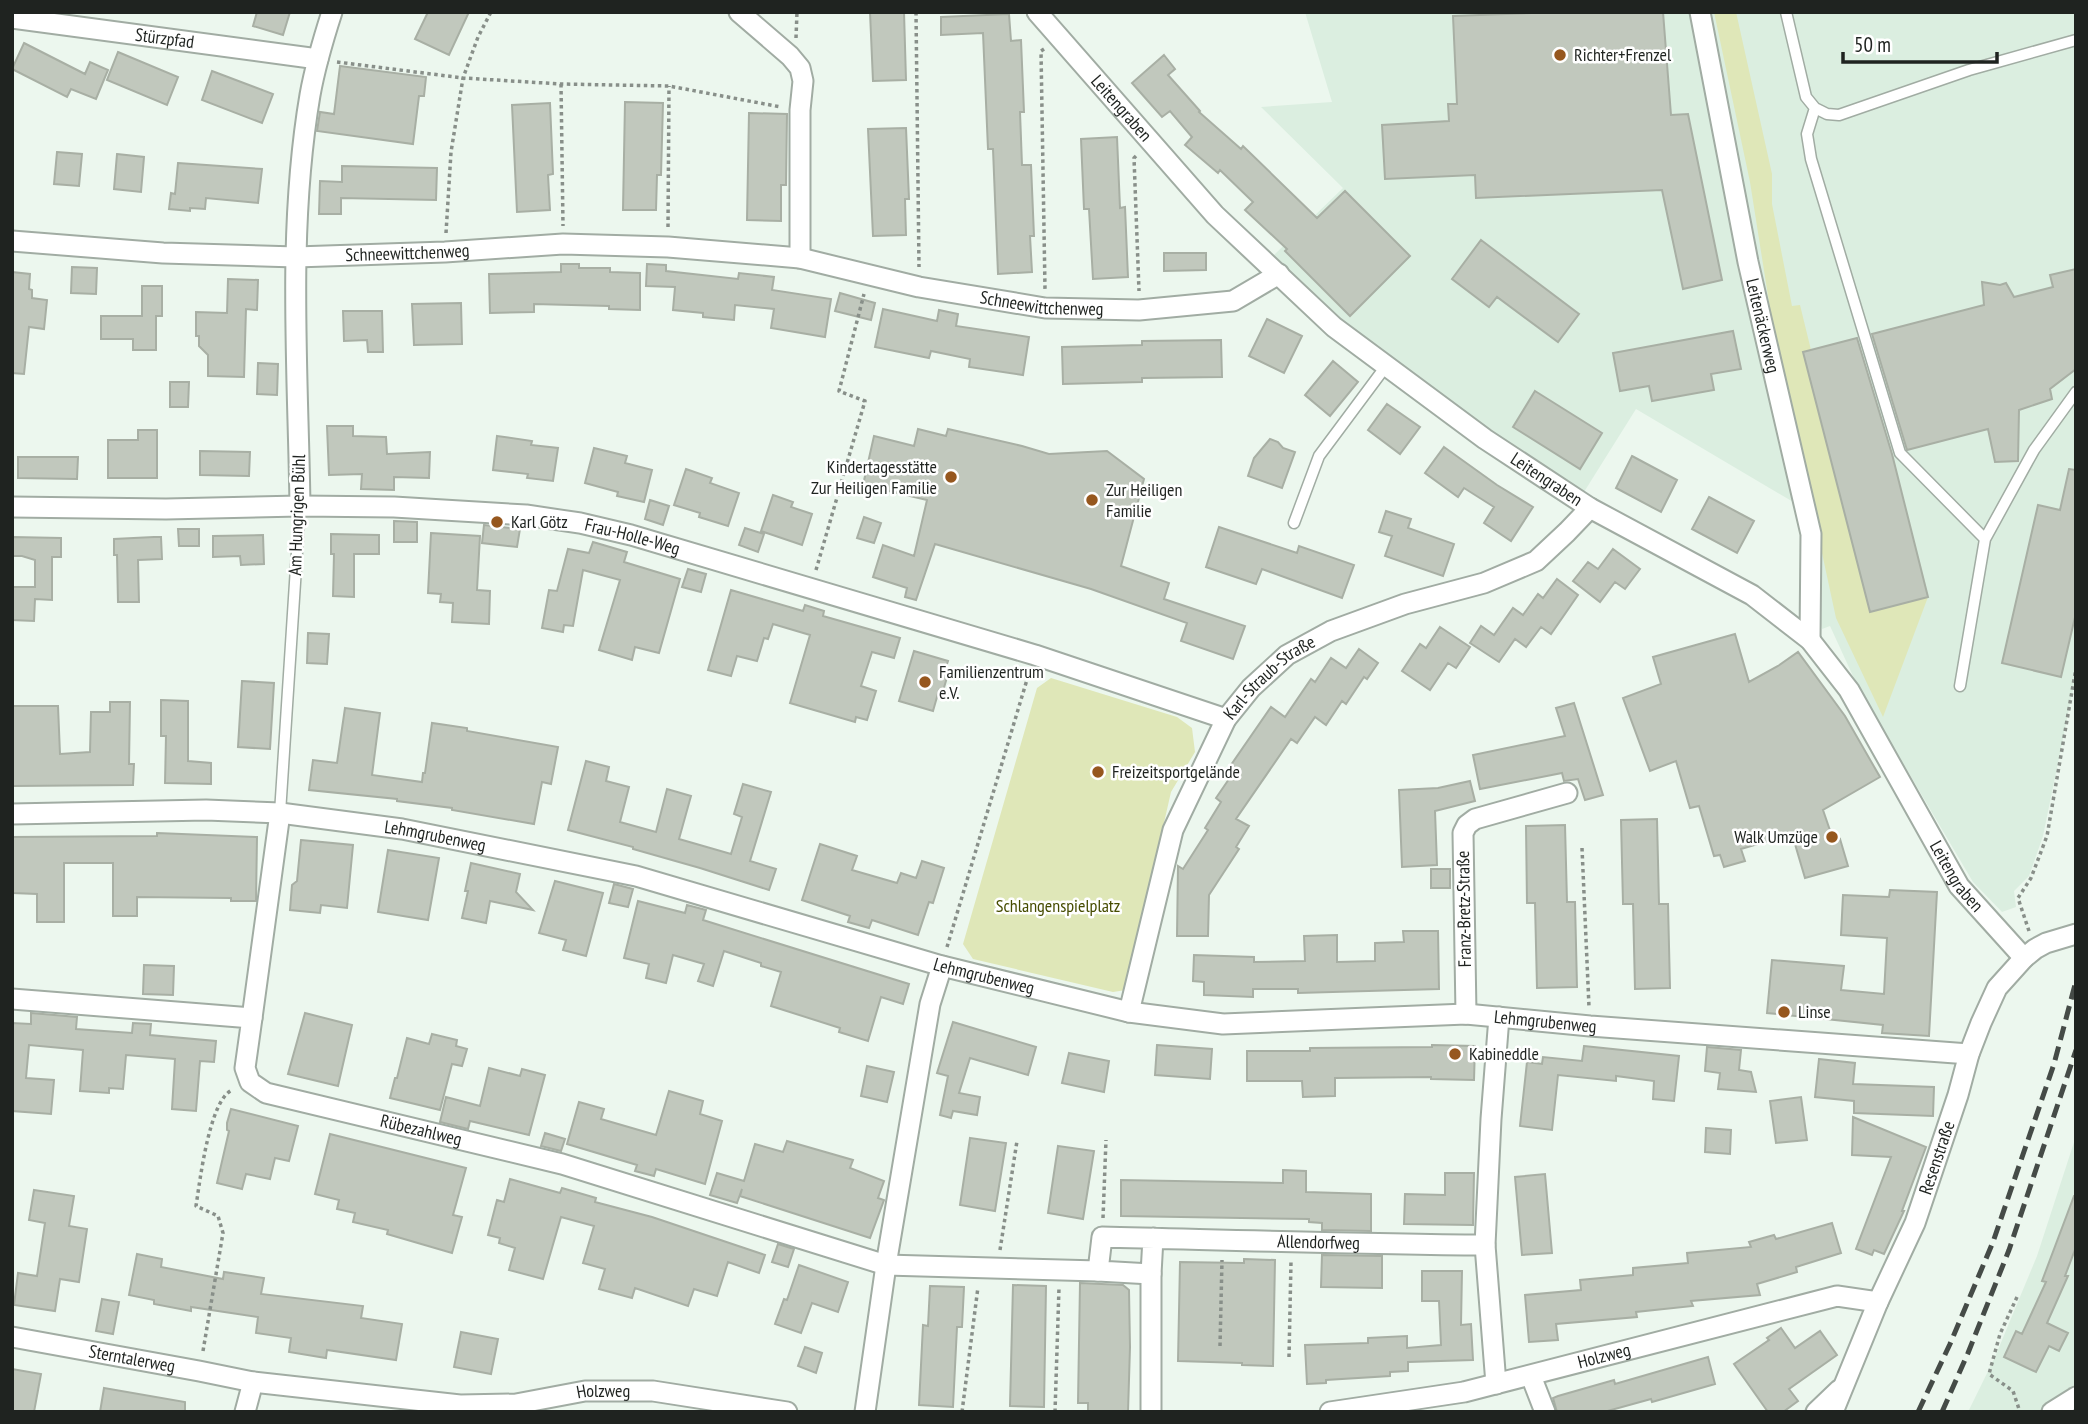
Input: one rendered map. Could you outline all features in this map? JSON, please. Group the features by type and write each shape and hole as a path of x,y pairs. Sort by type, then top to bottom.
{"street":[{"name":"Am Hungrigen Bühl","path":"300,506 296,257 302,154 317,59 332,12"},
{"path":"739,12 800,68 803,81 800,110 800,258"},
{"name":"Leitengraben","path":"1037,12 1215,215 1334,327 1485,439 1590,508 1752,595 1810,640 1849,690 1959,887 2035,950"},
{"name":"Leitenäckerweg","path":"1700,12 1748,262 1811,534 1810,640"},
{"name":"Stürzpfad","path":"12,18 317,59"},
{"name":"Schneewittchenweg","path":"12,241 163,253 296,257 445,252 563,244 668,247 800,258 919,287 1045,308 1139,310 1233,301 1279,274"},
{"name":"Frau-Holle-Weg","path":"12,507 394,507 526,515 580,523 631,535 1035,655 1226,719"},
{"name":"Karl-Straub-Straße","path":"1129,1012 1173,830 1226,719 1251,688 1287,655 1331,631 1405,604 1484,583 1535,561 1590,508"},
{"name":"Franz-Bretz-Straße","path":"1466,1014 1463,833 1467,825 1475,819 1567,793"},
{"name":"Lehmgrubenweg","path":"12,814 206,810 280,813 402,829 636,876 942,966 1129,1012 1223,1024 1466,1014 1590,1026 1969,1054"},
{"name":"Am Hungrigen Bühl","path":"252,1018 280,813"},
{"path":"2035,950 2076,934"},
{"name":"Resenstraße","path":"1833,1412 1878,1302 1915,1223 1980,1023 1997,988 2035,950"},
{"path":"865,1412 886,1265 930,1004 942,966"},
{"path":"12,999 252,1018"},
{"path":"1496,1384 1485,1245 1499,1017"},
{"name":"Rübezahlweg","path":"252,1018 245,1068 250,1082 266,1093 562,1164 886,1265"},
{"path":"1098,1271 1102,1237"},
{"name":"Allendorfweg","path":"1102,1237 1485,1245"},
{"path":"1151,1412 1153,1238"},
{"path":"886,1265 1151,1274"},
{"name":"Holzweg","path":"1330,1412 1456,1393 1531,1376 1837,1296 1878,1302"},
{"name":"Sterntalerweg","path":"12,1338 253,1382"},
{"path":"1531,1376 1545,1412"},
{"path":"245,1412 253,1382"},
{"name":"Holzweg","path":"253,1382 460,1405 516,1404 586,1391 653,1391 787,1412"},
{"path":"1816,1412 1842,1387"},
{"path":"2052,1412 2076,1397"}],"lane":[{"path":"1786,12 1806,97 1815,108 1827,114 1839,115 1969,71 2076,40"},
{"path":"1815,108 1807,134 1811,159 1900,453 1985,538"},
{"path":"1294,523 1319,456 1386,366"},
{"path":"1961,686 1985,538 2034,450 2076,392"},
{"name":"Am Hungrigen Bühl","path":"280,813 300,506"}],"path":[{"path":"445,252 451,152 463,78 478,37 491,12"},
{"path":"916,12 919,287"},
{"path":"1045,308 1041,51 1058,36"},
{"path":"317,59 463,78 561,85 668,86 800,110"},
{"path":"561,85 563,244"},
{"path":"668,86 668,247"},
{"path":"1139,310 1134,158 1151,142"},
{"path":"810,588 865,401 839,391 869,274"},
{"path":"942,966 1035,655"},
{"path":"2035,950 2018,898 2031,878 2047,836 2076,668"},
{"path":"1582,848 1590,1026"},
{"path":"200,1371 223,1233 218,1216 196,1206 208,1136 218,1107 227,1093"},
{"path":"1102,1237 1106,1140"},
{"path":"962,1412 989,1267 1017,1141"},
{"path":"1220,1346 1222,1241"},
{"path":"1289,1357 1292,1243"},
{"path":"1055,1412 1059,1269"},
{"path":"2017,1297 2000,1334 1989,1374 2012,1391 2020,1412"}],"shaded area":[{"path":"1305,12 2076,12 2076,675 2043,836 2029,876 2014,891 2016,907 2002,912 1973,882 1858,687 1830,626 1822,629 1795,503 1636,409 1584,492 1489,429 1342,321 1274,255 1343,188 1261,107 1332,102"},
{"path":"2076,1136 2076,1412 1968,1412 1995,1357 2037,1256"}],"green space":[{"path":"1714,12 1736,12 1772,174 1772,204 1792,306 1800,305 1811,350 1803,353 1870,612 1928,597 1883,717 1836,618 1772,321 1750,182"},
{"name":"Schlangenspielplatz","path":"1051,678 1177,717 1192,728 1195,752 1171,792 1126,990 1113,992 973,959 963,944 1037,688"}],"building":[{"path":"257,12 290,12 283,35 253,26"},
{"path":"428,12 469,12 449,55 415,39"},
{"path":"870,12 904,12 906,80 873,81"},
{"path":"1663,12 1671,115 1688,114 1722,280 1683,289 1662,190 1476,198 1475,175 1385,179 1382,125 1449,121 1448,104 1457,104 1453,16"},
{"path":"1009,14 1011,41 1021,40 1024,112 1020,112 1022,165 1031,165 1034,236 1030,236 1032,272 998,274 993,149 988,149 983,33 941,35 941,17"},
{"path":"24,43 85,74 90,62 108,70 96,99 71,89 67,97 12,69"},
{"path":"118,52 178,77 167,105 107,80"},
{"path":"1164,55 1175,69 1168,75 1199,112 1241,149 1243,146 1317,218 1345,191 1410,256 1350,316 1285,251 1287,249 1245,210 1253,202 1220,170 1218,173 1185,145 1192,137 1170,111 1162,117 1132,83"},
{"path":"340,66 426,77 424,96 419,96 413,144 317,131 320,112 334,114"},
{"path":"212,71 273,94 262,123 202,100"},
{"path":"625,102 663,103 661,175 657,175 656,210 623,210"},
{"path":"550,103 553,174 548,175 550,210 517,212 512,105"},
{"path":"749,113 787,114 786,185 781,185 781,221 747,220"},
{"path":"906,128 909,199 905,199 906,235 873,236 868,129"},
{"path":"1117,137 1120,208 1125,207 1128,277 1093,279 1089,209 1084,209 1081,139"},
{"path":"57,152 82,154 79,186 54,184"},
{"path":"117,154 144,157 141,192 114,189"},
{"path":"178,163 262,169 258,203 206,198 205,209 169,209 171,193 175,194"},
{"path":"342,166 437,168 436,200 341,198 341,214 319,214 320,181 342,182"},
{"path":"1481,240 1579,314 1558,342 1497,297 1489,307 1452,279"},
{"path":"1164,253 1206,253 1206,270 1164,271"},
{"path":"561,264 579,264 579,268 610,268 610,272 640,273 640,310 609,309 609,306 534,304 534,312 490,313 489,274 561,272"},
{"path":"647,264 666,265 666,271 738,279 739,273 774,277 772,290 831,299 825,337 771,328 774,309 735,305 734,320 673,310 675,287 646,286"},
{"path":"72,267 97,268 96,294 71,293"},
{"path":"2076,269 2076,369 2050,389 2052,399 2019,410 2018,461 1995,462 1988,429 1907,450 1872,334 1984,305 1982,282 2000,285 2006,283 2014,297 2053,287 2050,275"},
{"path":"12,272 30,274 29,289 32,290 32,298 47,300 44,329 29,327 24,374 12,373"},
{"path":"228,279 258,280 257,310 246,309 244,377 208,376 208,355 199,346 199,336 196,336 196,312 227,313"},
{"path":"142,286 162,286 162,316 156,316 156,350 133,350 133,339 101,339 101,316 142,316"},
{"path":"840,293 875,303 871,320 835,311"},
{"path":"461,303 462,344 414,345 412,304"},
{"path":"883,309 937,321 939,310 958,314 956,326 1029,337 1023,375 969,367 970,359 931,351 929,358 875,347"},
{"path":"343,311 382,311 383,352 368,352 367,340 344,341"},
{"path":"1267,319 1302,336 1284,373 1249,356"},
{"path":"1733,331 1741,369 1711,374 1714,390 1652,401 1649,386 1620,391 1613,353"},
{"path":"1857,338 1892,454 1928,597 1870,612 1803,352"},
{"path":"1221,340 1222,377 1142,378 1142,382 1063,384 1062,347 1142,345 1142,341"},
{"path":"1333,361 1358,382 1330,416 1305,395"},
{"path":"258,363 278,364 277,395 257,394"},
{"path":"170,382 189,382 188,407 170,407"},
{"path":"1535,391 1602,433 1580,469 1513,427"},
{"path":"1387,404 1420,427 1400,454 1368,430"},
{"path":"327,426 353,426 353,436 386,437 387,454 430,452 429,478 394,477 394,490 361,489 362,474 329,475"},
{"path":"918,429 946,436 948,429 1049,454 1107,451 1144,479 1121,566 1169,583 1164,599 1245,626 1233,659 1181,641 1187,623 1091,589 935,544 916,600 905,597 907,588 873,577 883,545 914,556 927,500 863,485 874,436 914,446"},
{"path":"138,430 157,430 157,478 108,478 108,440 138,440"},
{"path":"497,436 532,441 531,445 558,448 553,481 527,478 528,474 493,470"},
{"path":"1270,439 1295,452 1282,488 1248,476 1254,458"},
{"path":"1444,447 1533,507 1511,541 1484,523 1494,507 1464,488 1458,497 1425,473"},
{"path":"594,448 627,456 625,463 652,470 644,502 617,496 618,492 585,483"},
{"path":"200,451 250,452 249,476 200,475"},
{"path":"1632,456 1677,480 1661,512 1616,488"},
{"path":"18,457 78,457 77,479 18,478"},
{"path":"686,469 712,478 710,483 739,493 728,526 699,517 700,513 674,505"},
{"path":"2069,469 2076,470 2076,613 2061,677 2002,663 2038,505 2060,510"},
{"path":"773,495 793,502 791,507 812,514 802,545 761,531"},
{"path":"1709,497 1754,521 1737,553 1692,529"},
{"path":"650,500 669,506 663,525 645,519"},
{"path":"1386,511 1411,519 1408,528 1454,544 1443,576 1385,556 1392,536 1379,532"},
{"path":"864,517 881,523 874,543 857,538"},
{"path":"394,521 417,522 417,542 394,542"},
{"path":"484,525 520,529 517,547 482,543"},
{"path":"1219,527 1297,553 1299,546 1354,565 1342,598 1262,569 1256,584 1206,567"},
{"path":"745,528 764,534 758,552 739,545"},
{"path":"178,529 199,529 199,546 179,546"},
{"path":"431,533 480,536 477,590 490,591 489,624 452,622 453,603 440,602 441,594 428,593"},
{"path":"331,534 379,535 379,554 354,554 354,597 333,596 334,554 331,554"},
{"path":"263,535 264,564 241,565 240,556 213,557 213,536"},
{"path":"12,537 61,538 61,557 52,557 52,600 35,599 34,621 12,620 12,587 35,587 35,560 12,556"},
{"path":"161,537 162,559 138,560 139,602 118,602 114,539"},
{"path":"593,542 627,552 624,562 680,579 659,653 635,647 632,660 599,650 620,580 583,570 573,626 564,625 563,632 542,628 549,590 557,591 568,549 589,553"},
{"path":"1613,549 1640,569 1625,589 1615,582 1600,602 1573,581 1588,562 1598,569"},
{"path":"688,569 706,574 701,592 682,587"},
{"path":"1557,579 1578,595 1551,634 1541,627 1526,647 1515,639 1499,662 1470,643 1481,626 1494,635 1513,608 1523,615 1538,594 1543,598"},
{"path":"731,590 803,611 805,605 824,611 823,616 900,638 894,658 872,652 861,686 876,691 867,720 856,717 855,722 790,703 810,635 773,624 768,639 764,638 757,661 737,656 731,676 708,670"},
{"path":"1440,627 1470,647 1456,668 1448,663 1430,690 1402,671 1420,644 1426,648"},
{"path":"308,633 329,634 327,664 307,663"},
{"path":"1735,634 1749,682 1798,652 1845,716 1880,777 1823,810 1834,842 1840,839 1848,866 1805,878 1792,834 1741,849 1745,861 1724,867 1720,855 1714,856 1699,806 1690,808 1676,761 1650,771 1623,698 1661,684 1653,657"},
{"path":"1359,649 1378,663 1367,679 1364,677 1346,704 1342,701 1326,725 1315,717 1297,743 1291,739 1236,819 1249,826 1236,847 1239,849 1209,895 1208,936 1177,936 1178,866 1183,869 1208,830 1205,828 1221,802 1216,798 1229,779 1224,775 1271,707 1285,717 1311,679 1315,682 1331,658 1346,668"},
{"name":"Familienzentrum e.V.","path":"914,651 948,661 944,673 948,674 943,691 939,690 933,711 899,701"},
{"path":"242,681 274,683 270,749 238,747"},
{"path":"161,700 188,701 188,761 211,763 211,784 165,783 166,736 161,736"},
{"path":"110,702 130,702 129,764 134,764 133,785 13,786 12,706 58,706 60,754 90,752 91,712 110,712"},
{"path":"1574,703 1603,795 1585,800 1578,779 1564,781 1562,773 1480,789 1473,755 1565,736 1556,708"},
{"path":"345,708 380,713 372,775 422,782 432,723 558,747 551,784 542,782 534,824 397,799 309,790 313,760 337,763"},
{"path":"586,761 609,767 606,781 629,787 620,822 656,832 667,789 691,796 679,839 731,854 742,817 734,814 743,784 771,792 750,861 776,869 769,890 633,847 568,830"},
{"path":"1470,781 1475,801 1435,811 1437,865 1402,867 1399,790 1438,788"},
{"path":"1657,819 1659,904 1668,904 1670,988 1635,989 1633,904 1623,904 1621,820"},
{"path":"1565,825 1567,902 1575,902 1577,987 1537,988 1535,903 1527,903 1526,826"},
{"path":"157,833 257,837 256,901 231,901 231,898 137,897 137,916 113,916 113,863 64,863 64,922 37,922 37,894 13,893 12,837 157,836"},
{"path":"301,840 353,845 347,908 321,905 320,913 290,910 292,885 297,881"},
{"path":"820,844 857,856 852,870 897,883 901,873 916,878 922,861 944,868 933,903 929,902 918,935 872,920 869,928 848,922 850,916 802,900"},
{"path":"388,850 439,858 428,920 378,912"},
{"path":"471,863 520,874 516,892 533,910 490,901 486,923 462,918"},
{"path":"1431,869 1450,869 1450,888 1431,888"},
{"path":"555,881 603,893 586,956 563,950 566,940 539,933"},
{"path":"614,884 633,889 628,907 609,903"},
{"path":"1890,890 1937,892 1929,1036 1882,1033 1883,1025 1767,1013 1772,960 1844,966 1841,990 1884,994 1887,938 1841,935 1843,895 1889,897"},
{"path":"638,901 685,913 687,905 706,910 703,920 909,984 903,1004 881,997 868,1041 839,1032 840,1028 771,1006 781,972 724,951 713,986 698,981 704,964 673,955 666,983 646,978 649,964 624,958"},
{"path":"1403,931 1438,931 1439,989 1298,993 1298,989 1253,989 1253,997 1204,995 1204,982 1193,981 1194,955 1254,957 1254,962 1305,961 1304,936 1337,935 1337,962 1375,961 1375,943 1404,942"},
{"path":"144,965 174,966 173,995 143,994"},
{"path":"31,1013 77,1017 76,1029 132,1033 133,1023 151,1024 150,1035 216,1041 214,1062 200,1061 196,1111 172,1109 175,1059 126,1055 123,1089 109,1088 109,1093 80,1091 83,1050 29,1045 26,1078 54,1080 51,1114 12,1111 12,1023 31,1024"},
{"path":"305,1013 352,1025 338,1086 288,1074"},
{"path":"953,1022 1036,1047 1028,1075 970,1058 959,1093 980,1097 977,1115 953,1111 951,1118 940,1115 948,1076 937,1073"},
{"path":"432,1034 457,1040 456,1046 467,1049 462,1066 452,1064 440,1110 390,1098 407,1038 429,1044"},
{"path":"1157,1045 1212,1049 1210,1079 1155,1075"},
{"path":"1475,1046 1474,1080 1431,1077 1335,1078 1335,1096 1303,1097 1302,1081 1247,1081 1247,1051"},
{"path":"1584,1046 1679,1056 1674,1101 1653,1099 1654,1081 1616,1076 1616,1081 1558,1075 1552,1130 1520,1126 1527,1062 1542,1064 1543,1057 1582,1061"},
{"path":"1707,1047 1741,1050 1739,1070 1751,1072 1756,1092 1718,1089 1720,1073 1705,1071"},
{"path":"1069,1053 1109,1061 1104,1092 1062,1083"},
{"path":"1819,1059 1855,1063 1853,1084 1934,1087 1933,1116 1854,1113 1854,1101 1815,1097"},
{"path":"867,1066 894,1072 887,1102 861,1096"},
{"path":"489,1068 520,1076 522,1069 545,1075 529,1135 470,1121 468,1129 440,1122 446,1097 480,1106"},
{"path":"669,1091 703,1101 700,1114 722,1121 705,1184 656,1169 654,1176 635,1171 637,1165 567,1144 579,1102 604,1109 601,1119 656,1135"},
{"path":"1801,1097 1807,1140 1776,1143 1770,1101"},
{"path":"231,1109 298,1126 289,1161 275,1158 270,1179 246,1174 242,1189 217,1183 229,1131 227,1123"},
{"path":"1853,1117 1926,1147 1904,1211 1884,1254 1874,1250 1872,1255 1856,1249 1891,1157 1852,1155"},
{"path":"1706,1128 1731,1130 1730,1154 1705,1152"},
{"path":"545,1133 565,1139 561,1151 541,1146"},
{"path":"330,1134 466,1168 453,1215 462,1217 452,1253 387,1234 388,1230 353,1222 355,1213 337,1209 339,1200 315,1194"},
{"path":"970,1138 1006,1143 995,1211 960,1205"},
{"path":"787,1141 853,1160 850,1168 884,1181 878,1198 884,1200 870,1238 740,1196 742,1189 737,1203 710,1195 717,1173 744,1181 755,1144 783,1152"},
{"path":"1058,1146 1094,1151 1083,1219 1048,1213"},
{"path":"1283,1170 1306,1171 1306,1192 1371,1194 1371,1231 1322,1230 1322,1223 1309,1222 1309,1219 1121,1216 1121,1180 1283,1183"},
{"path":"1445,1173 1474,1173 1473,1225 1404,1224 1405,1194 1445,1195"},
{"path":"1545,1174 1552,1253 1522,1255 1515,1177"},
{"path":"510,1179 560,1193 562,1188 596,1198 595,1202 652,1217 765,1255 759,1273 728,1262 717,1296 694,1289 688,1306 635,1288 632,1298 599,1289 605,1269 583,1263 594,1226 561,1217 543,1279 509,1270 515,1248 499,1243 500,1238 488,1235 497,1200 504,1202"},
{"path":"34,1190 74,1196 69,1226 87,1229 79,1282 60,1279 55,1311 14,1305 18,1273 37,1276 45,1223 29,1220"},
{"path":"2074,1196 2076,1247 2065,1276 2068,1276 2047,1323 2068,1333 2059,1351 2049,1346 2036,1372 2004,1357 2016,1331 2022,1334 2046,1282 2042,1281"},
{"path":"1832,1223 1841,1253 1796,1267 1797,1272 1757,1284 1760,1295 1691,1301 1693,1306 1636,1312 1637,1317 1556,1324 1558,1340 1529,1342 1525,1295 1581,1290 1580,1280 1633,1275 1633,1268 1688,1263 1687,1253 1751,1247 1749,1242 1774,1235 1776,1239"},
{"path":"778,1244 794,1249 788,1267 772,1262"},
{"path":"137,1254 162,1259 161,1267 223,1279 224,1272 264,1278 261,1294 363,1306 361,1318 402,1324 396,1360 327,1350 326,1358 289,1352 291,1338 256,1333 258,1317 191,1307 191,1311 154,1304 154,1300 129,1295"},
{"path":"1322,1255 1382,1256 1382,1288 1321,1287"},
{"path":"1244,1259 1275,1260 1273,1366 1178,1361 1180,1262 1244,1263"},
{"path":"799,1265 848,1282 838,1312 812,1303 801,1333 775,1324"},
{"path":"1422,1271 1462,1271 1461,1325 1471,1324 1473,1360 1408,1362 1408,1371 1390,1372 1390,1376 1326,1380 1326,1383 1307,1384 1305,1345 1368,1343 1368,1338 1407,1336 1407,1348 1441,1345 1439,1301 1422,1301"},
{"path":"1080,1283 1123,1285 1129,1290 1128,1412 1088,1412 1088,1403 1078,1403"},
{"path":"1013,1285 1046,1286 1044,1407 1010,1406"},
{"path":"930,1286 964,1287 962,1327 957,1327 953,1407 919,1405 923,1325 928,1326"},
{"path":"102,1299 119,1302 113,1334 96,1331"},
{"path":"1781,1328 1795,1348 1820,1331 1837,1355 1789,1389 1798,1401 1783,1412 1768,1412 1734,1364 1769,1340 1767,1338"},
{"path":"461,1332 498,1339 491,1374 454,1367"},
{"path":"805,1347 822,1353 816,1373 798,1366"},
{"path":"1708,1357 1715,1384 1604,1412 1557,1412 1553,1398 1558,1396 1614,1380 1615,1384"},
{"path":"12,1369 41,1374 34,1412 12,1412"},
{"path":"104,1388 185,1402 185,1412 100,1412"}],"railway":[{"path":"1918,1412 1993,1242 2054,1064 2076,981"},
{"path":"1942,1412 2009,1250 2076,1050"}],"place":[{"name":"Richter+Frenzel","path":"1560,55"},
{"name":"Kindertagesstätte Zur Heiligen Familie","path":"951,477"},
{"name":"Zur Heiligen Familie","path":"1092,500"},
{"name":"Karl Götz","path":"497,522"},
{"name":"Familienzentrum e.V.","path":"925,682"},
{"name":"Freizeitsportgelände","path":"1098,772"},
{"name":"Walk Umzüge","path":"1832,837"},
{"name":"Linse","path":"1784,1012"},
{"name":"Kabineddle","path":"1455,1054"}]}
